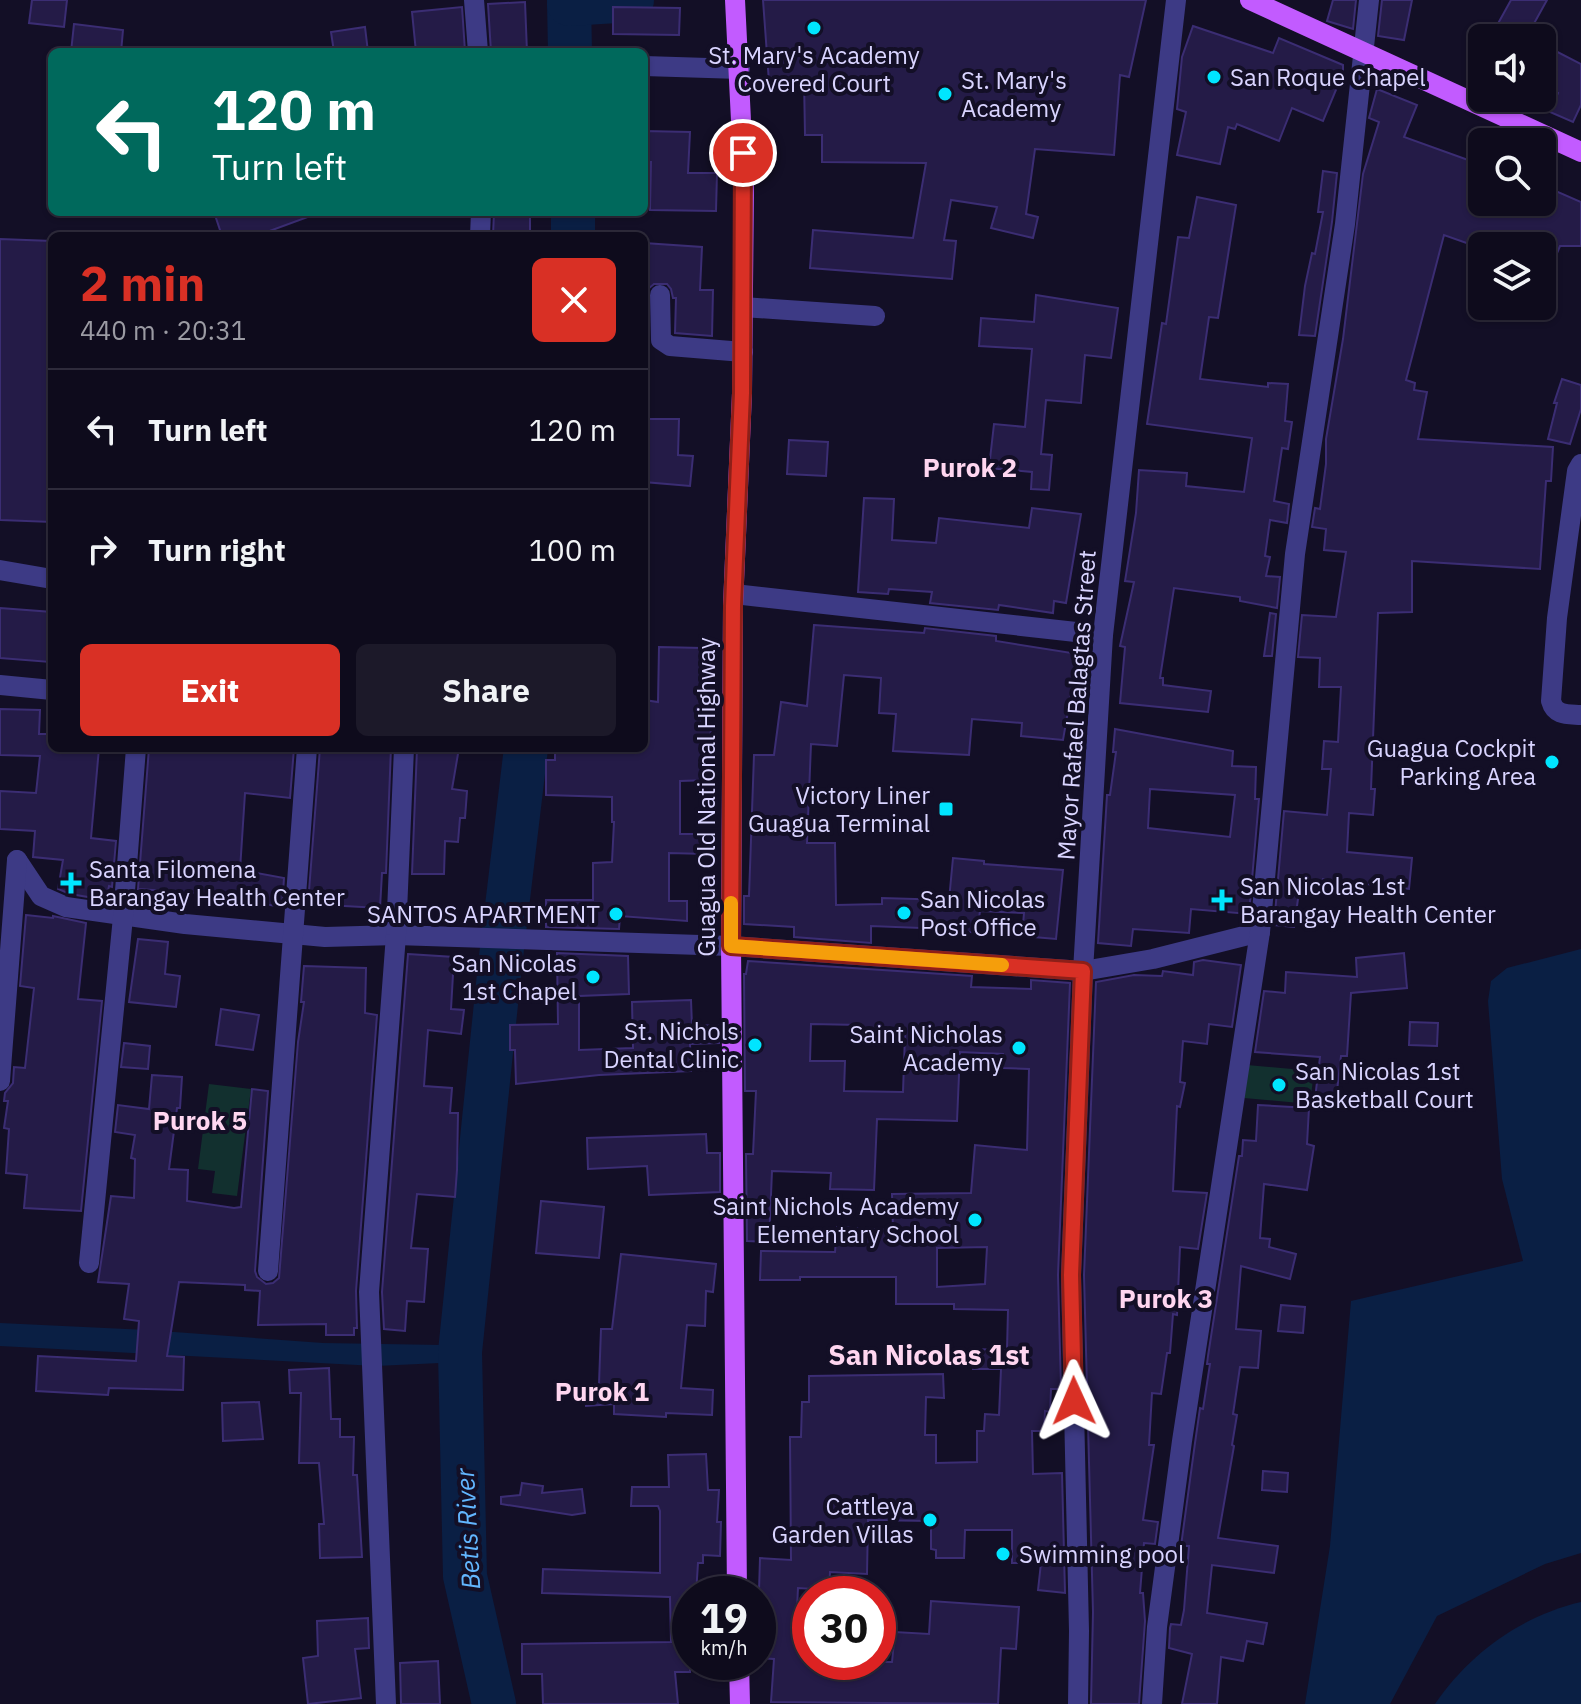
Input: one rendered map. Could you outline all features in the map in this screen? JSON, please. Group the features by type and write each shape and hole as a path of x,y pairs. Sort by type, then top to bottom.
{"main road":[{"name":"Guagua Old National Highway","path":"735,0 744,181 743,352 734,594 731,946 737,1576"},
{"path":"1250,0 1581,152"},
{"path":"739,1680 740,1704"}],"street":[{"path":"474,0 478,48"},
{"name":"Mayor Rafael Balagtas Street","path":"1078,1704 1071,1275 1083,971 1103,635 1176,0"},
{"path":"1152,1704 1157,1627 1182,1441 1260,932 1295,554 1345,224 1369,0"},
{"path":"648,66 740,69"},
{"path":"660,295 661,340 665,344 743,352"},
{"path":"743,307 875,316"},
{"path":"1581,464 1577,471 1561,585 1551,701 1555,710 1561,713 1581,715"},
{"path":"0,570 48,578"},
{"path":"734,594 1103,635"},
{"path":"0,685 48,690"},
{"path":"89,1263 136,752"},
{"path":"268,1271 307,752"},
{"path":"386,1704 369,1292 396,935 404,752"},
{"path":"8,860 41,896 66,907 123,917 325,937 396,935 731,946 1083,971 1153,959 1260,932"},
{"path":"0,1081 8,860"}],"green space":[{"name":"San Nicolas 1st Basketball Court","path":"1247,1065 1314,1071 1310,1104 1244,1098"},
{"path":"209,1084 251,1089 237,1196 212,1193 215,1171 198,1169"}],"water":[{"path":"1581,949 1581,1553 1545,1564 1437,1616 1390,1704 1305,1704 1330,1546 1351,1301 1523,1261 1502,1179 1488,1001 1491,981 1507,968"},
{"path":"0,1323 323,1343 442,1345 453,1352 440,1363 376,1366 0,1346"},
{"path":"1581,1602 1581,1704 1435,1704 1464,1669 1498,1640 1538,1617"}],"building":[{"path":"32,0 67,0 64,27 29,23"},
{"name":"St. Mary's Academy","path":"763,0 1146,0 1129,77 1120,75 1114,155 1035,149 1026,214 1038,217 1033,238 991,228 997,207 951,200 944,240 956,241 952,279 810,268 813,230 913,238 926,163 822,162 822,135 805,135 804,79 769,82"},
{"path":"1333,0 1356,0 1353,29 1327,21"},
{"path":"1382,0 1412,0 1404,40 1378,36"},
{"path":"1511,0 1547,0 1534,24 1498,24"},
{"path":"525,2 527,48 491,48 488,4"},
{"path":"462,7 465,48 416,48 412,12"},
{"path":"613,7 680,8 679,35 613,34"},
{"path":"74,24 123,30 121,48 71,48"},
{"path":"1193,26 1273,53 1279,38 1343,65 1343,73 1323,121 1292,108 1279,141 1237,124 1235,129 1228,127 1220,164 1177,155 1186,112 1177,109 1182,57"},
{"path":"365,27 368,48 333,48 331,32"},
{"path":"1556,51 1581,64 1581,105 1573,122 1550,112 1556,112"},
{"path":"1377,89 1417,105 1404,137 1468,160 1468,216 1556,216 1556,191 1581,202 1581,246 1560,246 1556,256 1556,232 1468,232 1468,244 1444,235 1406,380 1415,383 1414,390 1427,392 1418,439 1553,447 1551,481 1546,481 1540,569 1412,561 1412,612 1378,613 1371,789 1375,789 1373,815 1349,813 1347,852 1412,858 1409,889 1323,879 1322,888 1300,885 1294,927 1274,925 1284,811 1327,815 1331,769 1322,769 1324,741 1338,742 1341,687 1319,687 1320,658 1298,657 1302,615 1336,617 1346,552 1324,550 1326,529 1312,527 1315,508 1320,509 1326,439 1343,339 1363,174 1379,122 1369,118"},
{"path":"648,131 690,132 688,173 717,173 716,211 650,210 651,162 648,162"},
{"path":"1323,171 1337,173 1332,222 1315,336 1299,335 1305,286 1323,212 1318,212"},
{"path":"1197,197 1236,205 1218,318 1209,317 1200,379 1268,387 1268,383 1288,384 1285,421 1292,422 1288,449 1282,448 1274,501 1289,504 1287,523 1270,520 1265,556 1270,557 1266,576 1280,577 1277,608 1240,601 1240,597 1174,588 1160,678 1163,678 1163,685 1211,691 1208,712 1120,703 1125,647 1120,646 1134,582 1125,581 1136,513 1139,470 1187,473 1186,486 1244,492 1252,438 1147,424 1178,237 1189,238"},
{"path":"215,216 311,216 267,232 221,232"},
{"path":"494,216 530,216 530,232 493,232"},
{"path":"0,239 48,241 48,522 0,520"},
{"path":"648,243 702,247 700,290 713,290 712,336 675,333 676,298 673,298 667,284 654,284 648,289"},
{"path":"1036,295 1118,308 1111,358 1085,355 1081,403 1046,400 1041,454 1052,455 1049,490 1031,489 1032,472 989,468 994,424 1025,427 1032,349 979,346 981,318 1034,322"},
{"path":"1562,379 1581,385 1581,409 1570,444 1548,439"},
{"path":"648,419 679,419 678,455 693,456 690,486 648,482"},
{"path":"789,440 828,442 826,476 787,474"},
{"path":"864,498 894,499 892,540 936,543 939,518 1029,528 1032,508 1081,514 1066,603 1054,601 1053,613 999,605 998,610 930,603 932,592 889,589 888,594 858,592"},
{"path":"0,608 48,612 48,662 0,658"},
{"path":"1270,613 1276,614 1272,656 1264,656"},
{"path":"814,625 924,633 925,628 996,636 996,641 1078,654 1063,740 1021,736 1022,723 972,719 969,755 893,751 896,714 879,713 881,678 844,675 837,746 811,744 807,843 835,843 836,905 882,904 882,898 949,900 953,858 984,861 984,864 1063,870 1056,939 1022,936 1024,913 980,911 977,933 871,926 871,943 794,937 794,927 744,924 744,896 749,896 754,755 774,755 781,702 807,706"},
{"path":"659,647 702,648 701,723 711,723 709,780 680,781 680,834 706,834 706,854 669,853 669,901 687,901 687,921 620,916 619,929 546,927 546,900 593,900 593,863 612,862 614,822 612,797 546,795 546,760 555,760 555,752 648,752 648,701 658,702"},
{"path":"0,709 40,710 39,734 48,734 48,752 99,752 91,838 116,841 112,887 109,886 106,900 58,889 63,860 33,857 35,831 0,829 0,791 36,793 40,756 0,755"},
{"path":"1115,729 1233,751 1232,766 1256,767 1255,799 1259,799 1249,914 1191,909 1189,933 1133,929 1131,946 1098,943 1107,795 1110,795 1116,752 1113,752","holes":["1150,789 1235,795 1230,837 1148,828"]},
{"path":"149,752 294,752 290,798 245,793 240,870 284,878 282,907 253,902 254,897 138,889"},
{"path":"320,752 391,752 386,873 382,873 380,908 308,904"},
{"path":"417,752 458,752 452,789 467,791 465,818 460,818 458,842 445,841 444,874 412,874"},
{"path":"26,915 53,916 86,923 78,999 102,1001 81,1211 24,1208 27,1175 6,1173 9,1129 4,1128 8,1101 4,1101 5,1093 13,1083 14,1067 25,1068 34,988 20,986"},
{"path":"138,939 168,942 165,974 180,976 176,1007 129,1002"},
{"path":"557,953 628,956 629,994 579,996 579,1050 633,1048 632,1002 691,1000 692,1026 719,1025 719,1043 690,1044 691,1071 599,1075 516,1084 515,1050 510,1050 510,1025 558,1024"},
{"path":"1404,953 1407,988 1351,993 1347,1056 1341,1056 1335,1109 1314,1107 1320,1057 1255,1052 1264,991 1285,993 1286,972 1357,977 1356,958"},
{"path":"408,954 454,957 451,1009 464,1010 461,1034 428,1030 424,1086 452,1088 450,1113 458,1113 455,1197 417,1194 411,1248 428,1249 424,1302 407,1301 405,1331 384,1329 382,1292"},
{"path":"1203,960 1241,965 1232,1027 1209,1024 1207,1044 1183,1041 1180,1082 1185,1083 1180,1107 1177,1106 1173,1191 1207,1193 1198,1249 1180,1247 1177,1315 1173,1314 1170,1353 1167,1353 1161,1394 1152,1393 1149,1445 1154,1445 1143,1520 1158,1522 1155,1544 1144,1543 1140,1593 1143,1593 1145,1621 1139,1704 1091,1704 1093,1612 1084,1275 1096,982 1134,975 1162,976 1163,971 1193,975 1194,962"},
{"path":"748,961 972,976 971,987 1031,989 1031,980 1070,983 1058,1275 1061,1389 1051,1389 1050,1412 1045,1411 1044,1431 1032,1431 1033,1474 1062,1473 1065,1593 1038,1590 1041,1563 1012,1563 1012,1530 965,1530 964,1558 936,1558 936,1550 931,1549 931,1521 868,1520 867,1574 830,1572 830,1576 792,1576 792,1680 896,1680 896,1632 929,1634 931,1601 1019,1607 1016,1649 1001,1648 998,1704 771,1702 773,1680 776,1680 776,1576 759,1576 760,1558 791,1560 790,1437 801,1437 802,1402 809,1402 809,1376 943,1374 944,1398 926,1397 925,1435 936,1435 936,1463 977,1462 977,1431 984,1431 985,1414 999,1415 1001,1369 973,1369 973,1349 1007,1350 1008,1310 954,1309 954,1304 896,1304 896,1277 760,1280 761,1251 835,1252 837,1227 893,1230 892,1194 971,1193 975,1145 1027,1150 1029,1069 1003,1068 1003,1054 960,1052 957,1121 877,1119 874,1190 830,1189 831,1173 772,1171 769,1242 747,1241 746,1154 753,1154 756,1091 745,1091 744,974","holes":["811,1024 860,1025 860,1032 905,1035 903,1092 844,1091 845,1061 810,1061","987,1247 985,1284 937,1287 937,1248"]},
{"path":"304,966 366,968 365,1013 377,1015 356,1291 357,1328 354,1328 354,1335 326,1335 326,1324 258,1325 260,1291 245,1290 245,1285 179,1282 167,1356 184,1357 183,1390 109,1388 108,1395 36,1391 38,1356 136,1361 139,1321 124,1319 129,1284 98,1282 111,1196 134,1198 135,1159 131,1158 135,1135 115,1132 118,1105 149,1109 152,1075 182,1077 169,1169 188,1170 187,1201 234,1208 241,1207 252,1089 268,1091 255,1271 266,1284 279,1278 304,1002 301,1002"},
{"path":"221,1009 259,1015 253,1050 216,1045"},
{"path":"1410,1022 1438,1023 1437,1046 1409,1045"},
{"path":"124,1043 150,1046 148,1069 121,1067"},
{"path":"1258,1105 1309,1108 1307,1144 1314,1146 1307,1190 1264,1184 1260,1238 1270,1239 1269,1247 1296,1254 1290,1279 1241,1266 1236,1329 1261,1331 1258,1368 1240,1367 1233,1414 1237,1415 1234,1446 1218,1538 1278,1546 1274,1573 1212,1565 1207,1613 1267,1623 1263,1644 1247,1641 1243,1661 1221,1657 1217,1704 1182,1704 1192,1654 1169,1648 1170,1628 1171,1624 1181,1625 1184,1610 1189,1546 1181,1546 1200,1408 1203,1409 1210,1364 1207,1364 1208,1356 1239,1156 1242,1156 1243,1140 1256,1141"},
{"path":"706,1134 707,1153 720,1153 720,1192 649,1195 647,1166 588,1169 587,1138"},
{"path":"541,1201 604,1207 599,1258 536,1253"},
{"path":"621,1254 716,1264 713,1292 706,1291 705,1326 687,1325 681,1388 713,1390 712,1415 666,1413 666,1417 614,1414 614,1404 586,1406 585,1385 599,1384 601,1329 612,1329"},
{"path":"1281,1305 1305,1307 1303,1333 1278,1331"},
{"path":"329,1368 331,1419 340,1419 340,1437 354,1437 353,1475 357,1475 362,1557 320,1558 319,1524 324,1524 319,1463 299,1463 301,1393 290,1393 289,1370"},
{"path":"259,1402 263,1439 223,1441 222,1403"},
{"path":"706,1454 708,1490 719,1490 717,1522 721,1522 720,1556 703,1555 703,1563 698,1563 697,1576 672,1576 672,1680 676,1680 678,1704 543,1704 542,1674 522,1674 522,1644 671,1642 670,1597 542,1593 543,1569 660,1573 660,1511 658,1506 631,1506 632,1487 669,1487 668,1455"},
{"path":"1263,1471 1288,1473 1287,1492 1262,1490"},
{"path":"522,1483 543,1486 542,1493 582,1489 585,1513 572,1515 501,1504 501,1497 520,1495"},
{"path":"368,1618 369,1648 355,1649 361,1698 308,1704 303,1658 318,1656 317,1621"},
{"path":"438,1661 440,1704 401,1704 400,1663"}],"waterway":[{"path":"569,0 570,48"},
{"path":"569,4 632,0"},
{"path":"573,216 573,232"},
{"name":"Betis River","path":"494,1704 465,1576 460,1352 526,752"}],"slow traffic":[{"path":"731,903 731,946 1002,965"}],"place":[{"name":"St. Mary's Academy Covered Court","path":"814,28"},
{"name":"San Roque Chapel","path":"1214,77"},
{"name":"St. Mary's Academy","path":"945,94"},
{"name":"Guagua Cockpit Parking Area","path":"1552,762"},
{"name":"Victory Liner Guagua Terminal","path":"946,809"},
{"name":"Santa Filomena Barangay Health Center","path":"71,883"},
{"name":"San Nicolas 1st Barangay Health Center","path":"1222,900"},
{"name":"San Nicolas Post Office","path":"904,913"},
{"name":"SANTOS APARTMENT","path":"616,914"},
{"name":"San Nicolas 1st Chapel","path":"593,977"},
{"name":"St. Nichols Dental Clinic","path":"755,1045"},
{"name":"Saint Nicholas Academy","path":"1019,1048"},
{"name":"San Nicolas 1st Basketball Court","path":"1279,1085"},
{"name":"Saint Nichols Academy Elementary School","path":"975,1220"},
{"name":"Cattleya Garden Villas","path":"930,1520"},
{"name":"Swimming pool","path":"1003,1554"}],"district":[{"name":"Purok 2","path":"970,467"},
{"name":"Purok 5","path":"200,1120"},
{"name":"Purok 3","path":"1166,1298"},
{"name":"San Nicolas 1st","path":"929,1354"},
{"name":"Purok 1","path":"602,1391"}],"route":[{"path":"743,153 742,393 733,606 731,946 1083,971 1071,1275 1074,1401"}]}
